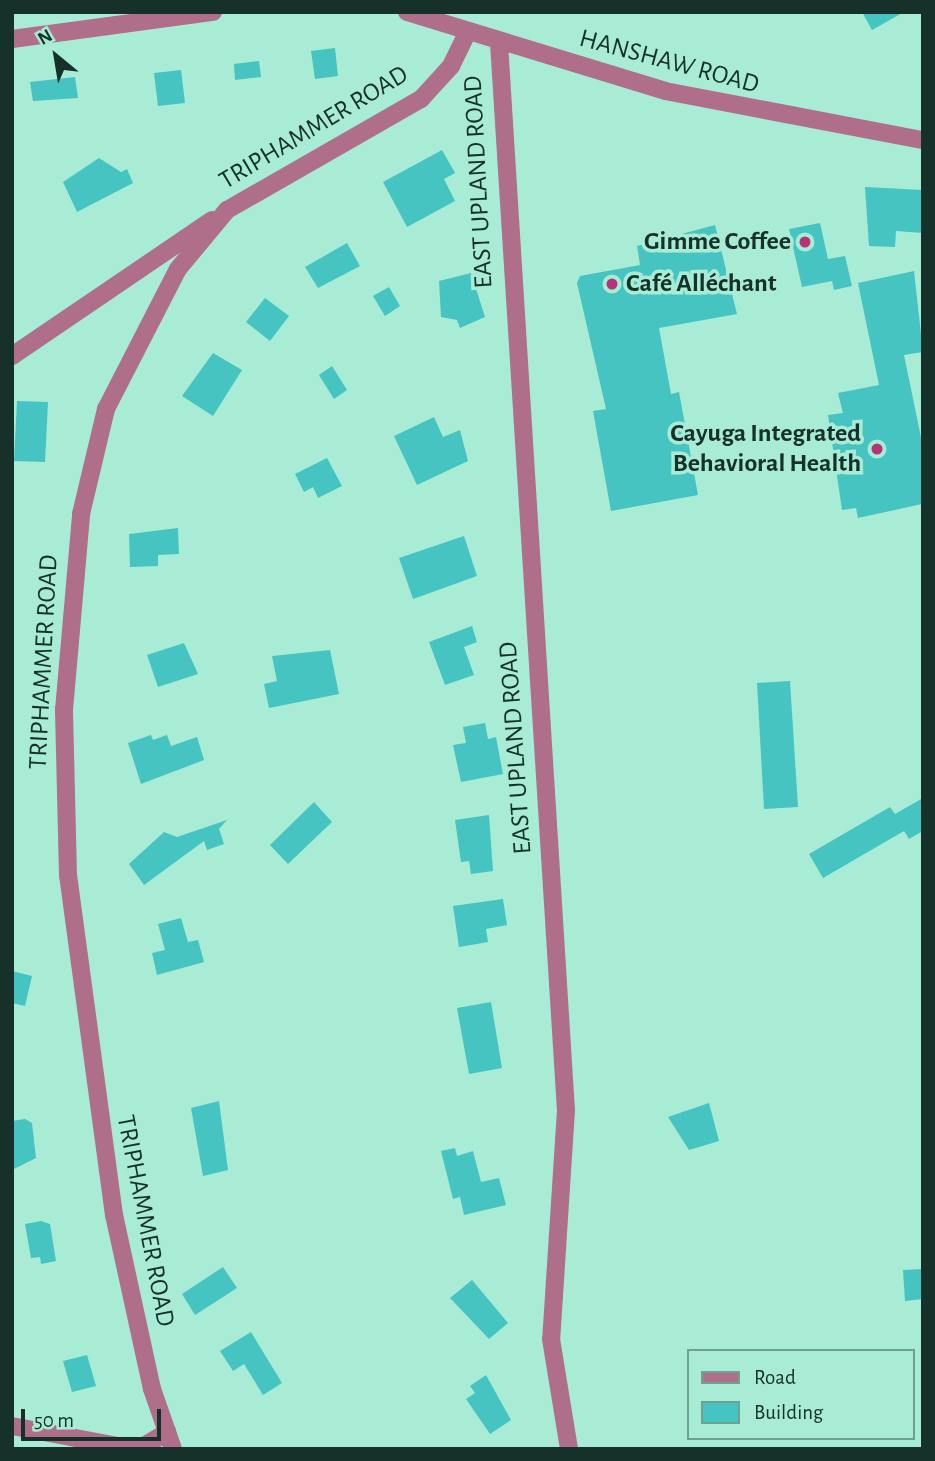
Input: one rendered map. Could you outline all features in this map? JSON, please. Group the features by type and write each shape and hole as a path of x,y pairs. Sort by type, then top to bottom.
{"street":[{"path":"12,39 213,12"},
{"name":"HANSHAW ROAD","path":"407,12 499,43 750,111 923,140"},
{"name":"TRIPHAMMER ROAD","path":"170,1440 126,1276 94,1093 68,875 64,710 79,523 106,409 155,307 227,210 421,99 451,66 467,33"},
{"name":"EAST UPLAND ROAD","path":"499,43 566,1110 551,1339 569,1449"},
{"path":"12,356 227,210"},
{"path":"12,1426 136,1449 170,1440"}],"building":[{"path":"862,12 904,12 872,30"},
{"path":"335,48 338,76 315,79 311,51"},
{"path":"259,61 261,77 235,80 234,64"},
{"path":"181,70 185,103 158,106 154,73"},
{"path":"75,77 78,98 33,101 30,82"},
{"path":"442,150 455,173 444,179 455,201 407,227 383,182"},
{"path":"99,158 121,172 127,169 133,183 77,212 63,182"},
{"path":"865,187 923,190 923,233 896,231 895,247 869,246"},
{"path":"820,223 828,259 845,256 852,286 834,290 832,281 802,287 789,229"},
{"path":"715,225 737,314 659,328 671,394 679,392 698,495 611,511 593,411 606,409 577,283 580,276 640,265 637,246"},
{"path":"347,243 360,266 318,288 305,267"},
{"path":"914,271 923,352 904,355 923,447 922,504 858,518 856,508 842,510 828,415 843,413 838,393 879,385 858,283"},
{"path":"471,273 485,317 460,328 457,320 441,317 439,281"},
{"path":"389,287 400,306 385,316 373,296"},
{"path":"265,298 289,316 270,341 246,322"},
{"path":"213,353 242,370 213,416 182,396"},
{"path":"332,366 347,390 334,399 319,375"},
{"path":"17,401 48,402 45,462 14,461"},
{"path":"434,417 443,437 460,430 468,461 417,485 394,436"},
{"path":"327,458 342,486 318,498 313,487 304,492 295,474"},
{"path":"178,528 179,554 158,555 158,566 130,567 129,534"},
{"path":"464,536 477,576 413,599 399,558"},
{"path":"472,626 477,642 464,647 474,675 445,685 429,642"},
{"path":"184,643 198,674 158,687 147,655"},
{"path":"330,650 339,694 269,708 264,684 277,681 272,656"},
{"path":"790,681 798,807 764,809 757,683"},
{"path":"485,723 488,739 496,737 503,774 461,782 453,745 466,743 463,727"},
{"path":"151,735 153,740 167,735 171,746 197,737 204,760 141,784 128,743"},
{"path":"923,798 923,831 909,839 904,831 823,878 809,854 890,807 895,814"},
{"path":"314,802 332,822 288,864 270,845"},
{"path":"489,815 493,871 471,874 469,861 461,862 455,820"},
{"path":"227,820 219,829 224,844 207,850 204,841 144,885 129,864 164,832 177,837"},
{"path":"503,899 507,925 486,929 488,942 459,947 453,906"},
{"path":"181,918 188,942 198,940 204,962 157,975 152,953 165,950 158,924"},
{"path":"12,971 32,976 25,1006 12,1003"},
{"path":"491,1002 502,1068 469,1074 457,1008"},
{"path":"219,1101 228,1170 203,1176 191,1108"},
{"path":"709,1103 719,1141 689,1150 668,1117"},
{"path":"25,1119 32,1123 36,1158 14,1169 12,1121"},
{"path":"455,1148 457,1156 473,1151 481,1182 499,1178 506,1205 464,1215 460,1197 453,1199 441,1151"},
{"path":"41,1221 50,1224 56,1261 41,1264 40,1257 31,1258 25,1224"},
{"path":"223,1267 237,1288 195,1315 182,1294"},
{"path":"923,1269 923,1299 905,1301 903,1270"},
{"path":"472,1280 508,1323 489,1339 450,1298"},
{"path":"251,1332 282,1383 263,1395 244,1364 233,1371 220,1351"},
{"path":"87,1355 96,1386 72,1392 63,1361"},
{"path":"486,1375 511,1420 490,1434 466,1399 475,1393 470,1386"}],"place":[{"name":"Gimme Coffee","path":"805,242"},
{"name":"Café Alléchant","path":"612,284"},
{"name":"Cayuga Integrated Behavioral Health","path":"877,449"}]}
